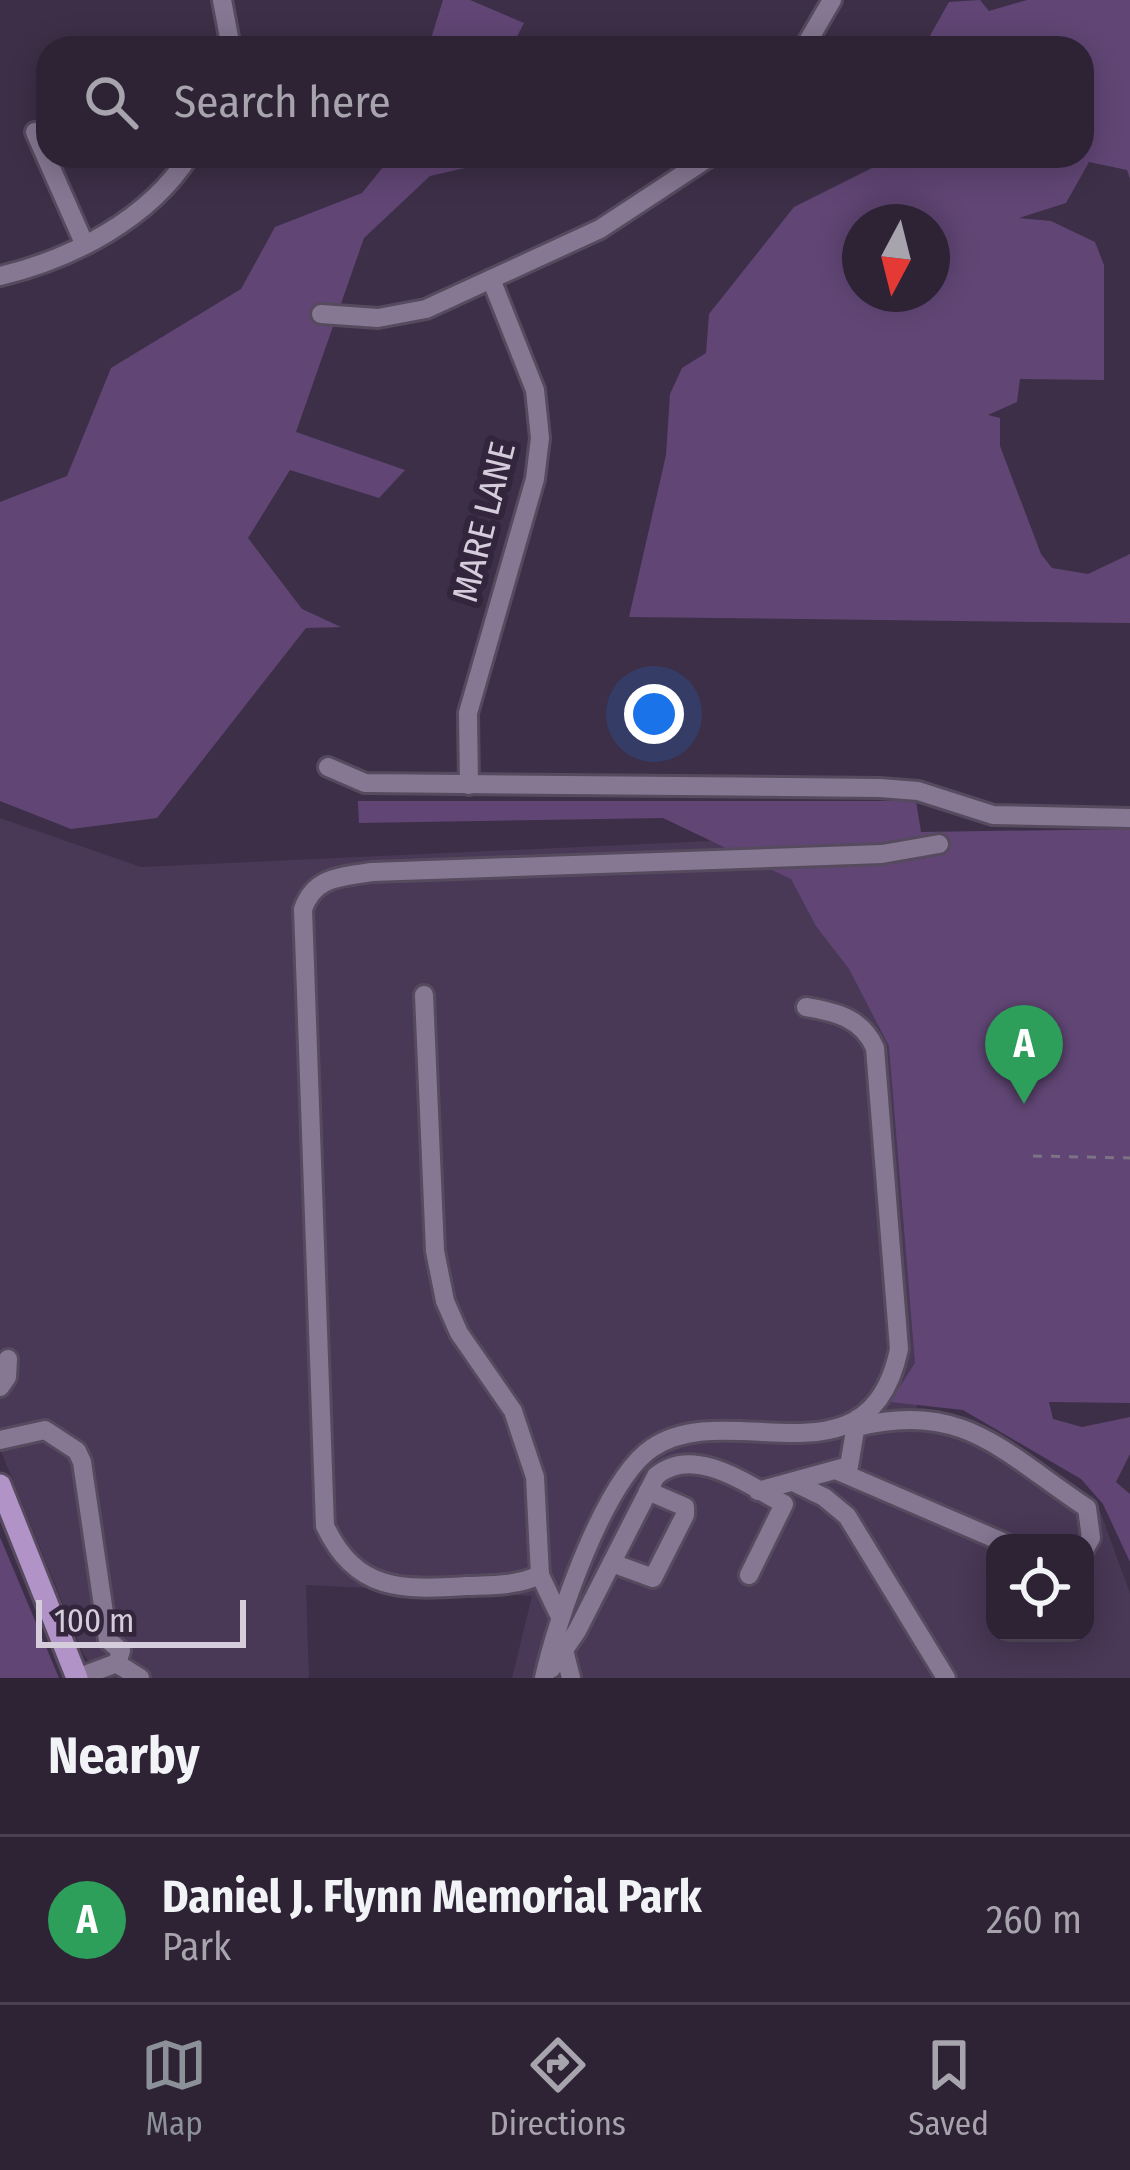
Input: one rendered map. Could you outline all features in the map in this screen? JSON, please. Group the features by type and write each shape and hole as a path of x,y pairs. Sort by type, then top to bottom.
{"main road":[{"path":"0,1485 77,1678"}],"street":[{"path":"222,0 229,36"},
{"path":"811,36 832,0"},
{"path":"51,168 84,243"},
{"path":"0,276 84,243 134,217 179,168"},
{"path":"321,314 378,318 426,309 600,229 693,168"},
{"name":"MARE LANE","path":"469,785 468,713 535,479 540,438 535,390 490,279"},
{"path":"328,767 364,782 880,788 918,791 993,815 1130,818"},
{"path":"540,1574 522,1584 386,1585 360,1573 337,1551 325,1526 303,909 308,896 323,880 372,872 882,854 939,844"},
{"path":"424,995 435,1251 445,1301 459,1333 513,1411 535,1478 540,1574 558,1613"},
{"path":"758,1491 850,1466 857,1423 894,1376 899,1349 875,1048 868,1032 841,1013 806,1007"},
{"path":"0,1387 8,1359"},
{"path":"544,1678 558,1613 631,1467 653,1447 681,1436 822,1432 904,1419 958,1423 1087,1508 1090,1534"},
{"path":"0,1440 45,1430 77,1451 106,1596 108,1640 121,1652 116,1664 77,1678"},
{"path":"544,1678 564,1650 648,1491 668,1466 689,1462 784,1504 749,1575"},
{"path":"838,1471 986,1535"},
{"path":"793,1482 824,1497 847,1516 946,1678"},
{"path":"612,1563 653,1578 685,1515 685,1507 648,1491"},
{"path":"564,1650 571,1678"},
{"path":"116,1664 140,1678"}],"path":[{"path":"1033,1156 1130,1158"}],"shaded area":[{"path":"443,0 470,0 524,23 517,36 432,36"},
{"path":"980,0 989,11 1027,0 1130,0 1130,179 1127,170 1094,163 1094,36 930,36 949,2"},
{"path":"382,168 465,168 430,176 364,238 296,432 405,470 379,498 290,470 248,538 302,609 341,627 306,628 157,818 71,829 0,801 0,502 67,476 111,368 241,289 275,227 362,193"},
{"path":"872,168 1086,168 1066,203 1019,218 1051,221 1095,242 1104,265 1104,380 1020,379 1017,402 988,415 1000,418 1000,446 1041,554 1052,568 1088,574 1130,554 1130,623 629,617 666,455 670,394 682,368 706,353 709,314 794,207"},
{"path":"358,801 916,801 921,832 1130,829 1130,1403 1049,1402 1053,1419 1082,1427 1130,1417 1130,1454 1116,1482 1130,1494 1130,1562 1103,1504 1081,1479 963,1410 890,1402 915,1363 889,1046 849,969 816,926 791,879 663,818 359,823"},
{"path":"0,818 141,867 905,832 917,1411 1100,1511 1130,1593 1130,1678 512,1678 532,1596 306,1585 309,1678 99,1678 83,1653 0,1449"},
{"path":"0,1537 59,1678 0,1678"}],"place":[{"name":"Daniel J. Flynn Memorial Park","path":"1024,1104"}]}
